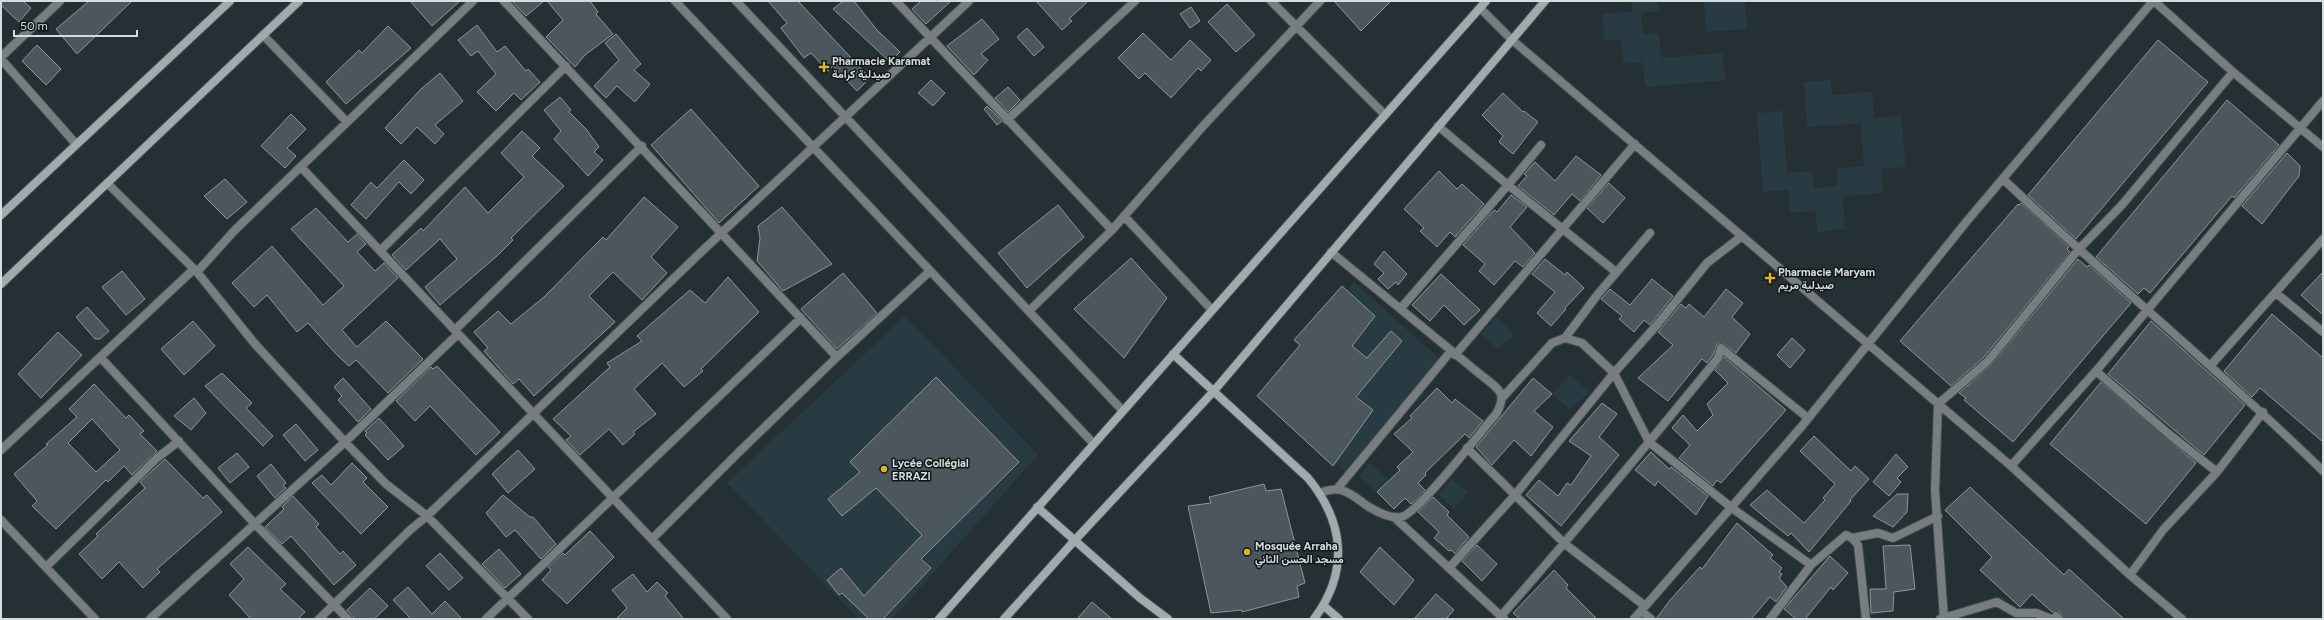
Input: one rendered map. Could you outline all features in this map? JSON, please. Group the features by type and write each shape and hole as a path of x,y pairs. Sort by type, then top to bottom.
{"street":[{"path":"60,1 1,58 76,144"},
{"path":"1,215 230,1"},
{"path":"1,284 299,1"},
{"path":"1,450 196,270 235,230 301,168 472,1"},
{"path":"504,1 642,146 837,357"},
{"path":"675,1 1093,443"},
{"path":"736,1 1123,411"},
{"path":"896,1 1112,230"},
{"path":"319,619 335,606 410,530 428,516 721,233 813,146 846,118 969,1"},
{"path":"1008,120 1135,1"},
{"path":"1271,1 1296,28 1385,115"},
{"path":"1029,311 1112,230 1204,125 1320,1"},
{"path":"939,619 1037,506 1486,1"},
{"path":"1004,619 1075,540 1213,392 1511,38 1545,1"},
{"path":"1634,619 1732,508 1808,418 2003,179 2154,1 2233,72 2323,147"},
{"path":"1480,8 1511,38 2011,466 2130,575 2182,619"},
{"path":"263,35 347,122"},
{"path":"380,251 566,66"},
{"path":"2051,619 2036,613 2016,613 1997,602 1942,619 1938,516 1935,490 1938,404 1988,361 2078,250 2121,206 2233,72"},
{"path":"2011,466 2147,312 2174,277 2323,101"},
{"path":"1438,126 1508,185 1616,272"},
{"path":"1336,489 1635,144"},
{"path":"1401,308 1541,145"},
{"path":"150,619 345,442 642,146"},
{"path":"301,168 457,332 532,414 728,619"},
{"path":"2003,179 2078,250 2147,312 2211,365 2263,412 2323,471"},
{"path":"107,183 196,270 255,344 345,442 386,484 428,516 528,619"},
{"path":"1124,216 1212,310"},
{"path":"1394,517 1407,515 1422,502 1496,414 1502,404 1503,397 1544,350 1552,343 1565,338 1616,272 1650,233"},
{"path":"1449,568 1515,495 1614,373 1656,326 1707,263 1742,236"},
{"path":"2211,365 2323,239"},
{"path":"1332,252 1493,386 1503,397"},
{"path":"652,539 837,357 930,271"},
{"path":"2276,293 2323,332"},
{"path":"486,619 614,499 801,318"},
{"path":"1565,338 1582,343 1614,373 1649,442 1732,508 1811,565"},
{"path":"1320,493 1336,489 1344,490 1374,510 1394,517 1502,618 1718,358 1721,348 1808,418"},
{"path":"1173,354 1308,478 1320,493 1335,525 1338,547 1338,569 1324,606 1314,619"},
{"path":"101,358 255,524 348,619"},
{"path":"2096,371 2170,435 2216,472"},
{"path":"2130,575 2164,530 2216,472 2263,412"},
{"path":"46,568 157,458 179,442"},
{"path":"1467,448 1565,544 1643,609 1651,619"},
{"path":"1037,506 1140,598 1168,619"},
{"path":"1852,538 1878,533 1893,538 1938,516"},
{"path":"1,520 95,619"},
{"path":"1772,618 1811,565 1846,535 1852,538 1858,545 1866,619"},
{"path":"1324,606 1339,619"},
{"path":"2054,619 2056,616 2059,619"}],"shaded area":[{"path":"1631,1 1658,1 1659,11 1641,13 1643,34 1659,33 1661,58 1722,53 1725,80 1645,87 1643,62 1623,63 1621,40 1605,41 1602,14 1632,12"},
{"path":"1704,1 1745,2 1747,29 1706,32"},
{"path":"1830,80 1832,95 1872,92 1874,118 1901,116 1906,167 1881,169 1883,193 1843,196 1845,229 1817,232 1816,211 1790,213 1788,190 1763,192 1757,113 1782,111 1787,173 1812,171 1814,188 1838,186 1837,168 1864,166 1861,123 1807,127 1804,82"},
{"path":"1354,282 1442,361 1347,473 1256,396"},
{"name":"Lycée Collégial ERRAZI","path":"905,316 1038,455 892,619 859,619 727,483"},
{"path":"1496,317 1514,335 1498,349 1481,334"},
{"path":"1570,375 1590,392 1570,410 1552,394"},
{"path":"1369,463 1390,480 1377,492 1359,477"},
{"path":"1451,479 1468,492 1454,509 1438,494"}],"building":[{"path":"1,1 23,1 31,8 19,22 1,5"},
{"path":"89,1 132,1 77,54 56,29"},
{"path":"410,1 460,1 432,26"},
{"path":"512,1 544,1 526,16"},
{"path":"547,1 590,1 598,12 596,14 613,34 585,55 575,67 546,37 563,20"},
{"path":"768,1 798,1 870,78 857,91 833,66 828,71 811,53 804,58 781,28 787,23"},
{"path":"843,1 854,1 877,30 900,52 890,62 833,9"},
{"path":"921,1 951,1 926,24 912,9"},
{"path":"1036,1 1088,1 1069,19 1072,21 1062,30"},
{"path":"1334,1 1391,1 1361,31"},
{"path":"1227,4 1255,35 1236,52 1208,22"},
{"path":"1191,7 1200,21 1190,28 1180,14"},
{"path":"982,19 999,39 981,54 988,60 974,75 947,46"},
{"path":"477,25 497,52 505,46 526,71 528,69 540,82 521,100 514,93 496,111 477,92 496,74 478,51 471,56 458,40"},
{"path":"388,26 411,48 346,104 326,82 359,50 362,53"},
{"path":"1027,28 1044,47 1034,56 1017,37"},
{"path":"1143,33 1171,60 1190,40 1211,60 1201,71 1198,68 1171,98 1145,73 1139,79 1118,58"},
{"path":"616,34 641,64 634,70 650,84 635,102 617,86 606,98 594,86 619,60 605,43"},
{"path":"2158,40 2208,82 2076,239 2028,195"},
{"path":"37,45 61,69 46,85 22,61"},
{"path":"440,73 463,101 435,125 444,134 435,144 417,127 401,144 385,128 421,89"},
{"path":"931,80 945,93 933,106 918,93"},
{"path":"1008,87 1020,100 1008,112 995,98"},
{"path":"1503,93 1523,112 1524,111 1538,122 1513,154 1499,142 1503,136 1482,115"},
{"path":"560,97 571,110 569,112 587,130 599,147 594,152 603,160 588,176 554,139 561,131 544,110"},
{"path":"2227,100 2279,145 2234,198 2232,196 2150,293 2144,288 2138,294 2096,257"},
{"path":"987,106 1002,121 997,125 984,109"},
{"path":"691,109 759,186 719,223 651,145"},
{"path":"291,114 306,129 287,148 296,156 285,168 261,146"},
{"path":"522,131 540,148 532,156 564,186 511,238 513,240 497,256 440,305 425,287 457,259 440,239 406,270 392,255 421,228 423,231 465,187 488,213 524,177 501,153"},
{"path":"2287,153 2300,166 2299,176 2262,224 2242,206"},
{"path":"1576,156 1601,175 1580,201 1572,194 1554,215 1518,186 1527,176 1524,174 1535,162 1555,181"},
{"path":"404,160 424,180 411,194 399,182 366,219 351,205 371,182 377,188"},
{"path":"1439,171 1457,189 1462,184 1484,204 1455,237 1450,232 1437,247 1420,231 1424,228 1404,209"},
{"path":"225,179 247,202 227,219 204,196"},
{"path":"1609,183 1625,198 1603,223 1587,208"},
{"path":"1511,195 1527,207 1510,227 1535,253 1523,267 1515,261 1494,285 1479,271 1485,264 1463,245 1492,212 1495,210 1497,212"},
{"path":"644,197 678,227 651,257 667,273 642,300 613,272 589,296 615,322 534,396 519,379 513,384 484,351 488,348 474,332 498,311 511,324 544,297 603,237 606,240"},
{"path":"2021,203 2069,247 2067,249 2070,252 1984,357 1951,386 1900,341 2018,204 2019,205"},
{"path":"1058,205 1084,237 1027,288 998,253"},
{"path":"782,207 832,264 783,291 757,261 760,238 758,226"},
{"path":"316,208 348,242 357,234 366,244 357,252 375,271 384,263 398,278 342,330 357,347 386,321 423,359 388,393 356,360 349,366 308,323 297,332 267,295 254,307 232,283 272,246 323,305 344,286 291,229"},
{"path":"1384,251 1407,274 1398,285 1396,282 1388,289 1378,279 1384,273 1374,264"},
{"path":"1131,258 1167,298 1124,358 1074,309"},
{"path":"1545,259 1565,275 1567,272 1584,288 1565,308 1566,309 1551,326 1537,313 1555,292 1532,274"},
{"path":"2078,259 2087,267 2089,265 2131,303 2013,442 1964,400 1966,398 1959,393 1992,364"},
{"path":"122,271 145,299 126,315 102,287"},
{"path":"2323,272 2323,315 2301,295"},
{"path":"843,273 877,313 837,349 801,309"},
{"path":"1441,274 1480,310 1464,325 1444,305 1430,321 1412,305"},
{"path":"728,277 759,312 701,369 703,371 684,387 662,363 634,389 656,414 633,432 635,434 623,445 609,429 580,455 566,440 571,436 553,419 610,367 607,363 642,341 637,336 690,290 705,303"},
{"path":"1652,279 1673,296 1650,325 1644,320 1634,332 1619,319 1622,316 1601,299 1610,289 1630,305"},
{"path":"1342,286 1375,316 1352,346 1367,358 1391,331 1402,341 1356,397 1373,410 1333,466 1257,396 1300,345 1294,340"},
{"path":"1726,289 1743,303 1732,317 1750,334 1736,353 1724,344 1717,344 1713,355 1707,363 1702,359 1668,401 1638,378 1673,345 1658,332 1681,304 1686,308 1689,304 1704,317"},
{"path":"87,307 109,331 100,339 95,339 76,317"},
{"path":"2272,314 2323,358 2323,442 2260,388 2252,397 2224,371"},
{"path":"193,321 215,346 184,375 161,349"},
{"path":"2151,321 2245,405 2204,455 2108,374"},
{"path":"58,332 82,355 41,398 18,374"},
{"path":"1792,338 1805,350 1790,368 1777,355"},
{"path":"1724,357 1786,410 1721,483 1717,480 1713,486 1679,458 1690,445 1672,428 1683,415 1697,431 1713,415 1707,404 1728,383 1715,370"},
{"path":"437,366 500,432 476,455 430,406 415,421 396,401 431,367 433,369"},
{"path":"222,373 252,403 246,408 273,436 263,446 205,386"},
{"path":"936,377 1019,462 921,559 931,568 883,619 869,619 842,593 839,595 827,580 841,568 864,596 922,535 876,488 842,516 828,499 860,472 850,462"},
{"path":"343,378 371,409 358,422 338,400 342,396 334,387"},
{"path":"1533,378 1552,394 1534,411 1553,427 1531,456 1514,440 1492,465 1476,447"},
{"path":"2101,382 2196,463 2146,524 2050,444"},
{"path":"94,384 126,418 129,415 144,431 140,434 157,451 132,475 124,466 108,482 106,480 56,529 32,506 37,501 14,474 48,445 46,444 77,417 69,409","holes":["92,419 120,450 96,472 68,443"]},
{"path":"1437,388 1452,403 1455,399 1483,421 1469,438 1465,434 1425,473 1426,475 1418,483 1425,490 1417,499 1411,504 1405,498 1394,509 1377,492 1400,470 1397,467 1413,452 1394,434 1412,418 1410,416"},
{"path":"194,398 206,413 191,430 174,416"},
{"path":"1602,403 1617,414 1599,437 1619,455 1561,526 1526,495 1539,480 1558,496 1567,483 1571,485 1591,456 1569,441"},
{"path":"379,418 404,446 388,460 365,435 367,433 365,431"},
{"path":"296,424 318,450 305,461 283,435"},
{"path":"1814,436 1851,471 1855,466 1869,479 1850,500 1851,501 1809,552 1791,533 1788,536 1750,505 1767,490 1804,523 1825,500 1823,498 1835,484 1800,451"},
{"path":"518,450 535,469 508,493 492,474"},
{"path":"1651,452 1669,469 1671,467 1708,496 1696,515 1658,481 1655,486 1635,470"},
{"path":"237,453 249,467 230,483 218,468"},
{"path":"1896,454 1908,467 1897,478 1901,482 1889,496 1873,482"},
{"path":"165,459 203,498 207,495 222,512 157,569 160,572 143,588 119,562 102,579 79,554 98,536 96,534 145,488 140,482"},
{"path":"352,463 367,478 363,482 388,507 361,534 312,483 322,475 331,485"},
{"path":"271,464 286,483 283,486 286,488 275,498 257,476"},
{"name":"Mosquée Arraha مسجد الحسن الثاني","path":"1264,484 1266,491 1281,489 1305,583 1297,586 1299,597 1242,612 1242,610 1211,613 1188,506 1211,503 1209,497"},
{"path":"1970,487 2064,575 2069,569 2124,619 2064,619 2060,612 2052,612 2032,594 2020,607 1980,570 1992,557 1945,510"},
{"path":"1897,494 1908,494 1907,512 1893,527 1873,516"},
{"path":"503,495 530,517 533,517 556,544 541,559 515,530 506,537 486,513"},
{"path":"293,496 319,524 316,527 340,554 343,551 356,565 334,585 291,536 282,544 265,527 284,509 282,507"},
{"path":"1433,497 1449,512 1447,515 1469,537 1455,554 1451,550 1449,551 1434,538 1439,532 1418,512"},
{"path":"1737,523 1773,555 1770,558 1782,568 1779,572 1782,574 1779,578 1787,587 1776,602 1770,597 1751,619 1656,619 1671,599 1700,567 1702,569"},
{"path":"590,531 614,557 567,604 542,580 551,570 548,567 563,553 565,555"},
{"path":"1477,545 1497,564 1482,581 1462,561"},
{"path":"1910,545 1915,589 1894,592 1893,611 1871,613 1870,589 1886,589 1883,546"},
{"path":"248,547 286,584 280,589 305,612 298,619 251,619 229,595 244,579 230,564"},
{"path":"1380,547 1414,580 1394,605 1360,572"},
{"path":"499,549 521,574 505,588 482,564"},
{"path":"440,553 463,578 449,590 426,566"},
{"path":"1830,556 1848,573 1833,590 1831,587 1805,619 1796,619 1784,609"},
{"path":"1554,570 1568,585 1566,588 1597,619 1520,619 1513,613"},
{"path":"633,574 647,592 657,582 668,593 665,596 684,619 616,619 627,608 612,590"},
{"path":"408,587 432,614 445,601 462,619 411,619 393,600"},
{"path":"370,588 388,606 374,619 355,619 347,610"},
{"path":"1436,594 1454,610 1446,619 1414,619"},
{"path":"1092,602 1112,619 1077,619"}],"place":[{"name":"Pharmacie Karamat صيدلية كرامة","path":"824,67"},
{"name":"Pharmacie Maryam صيدلية مريم","path":"1770,278"},
{"name":"Lycée Collégial ERRAZI","path":"884,469"},
{"name":"Mosquée Arraha مسجد الحسن الثاني","path":"1247,552"}]}
